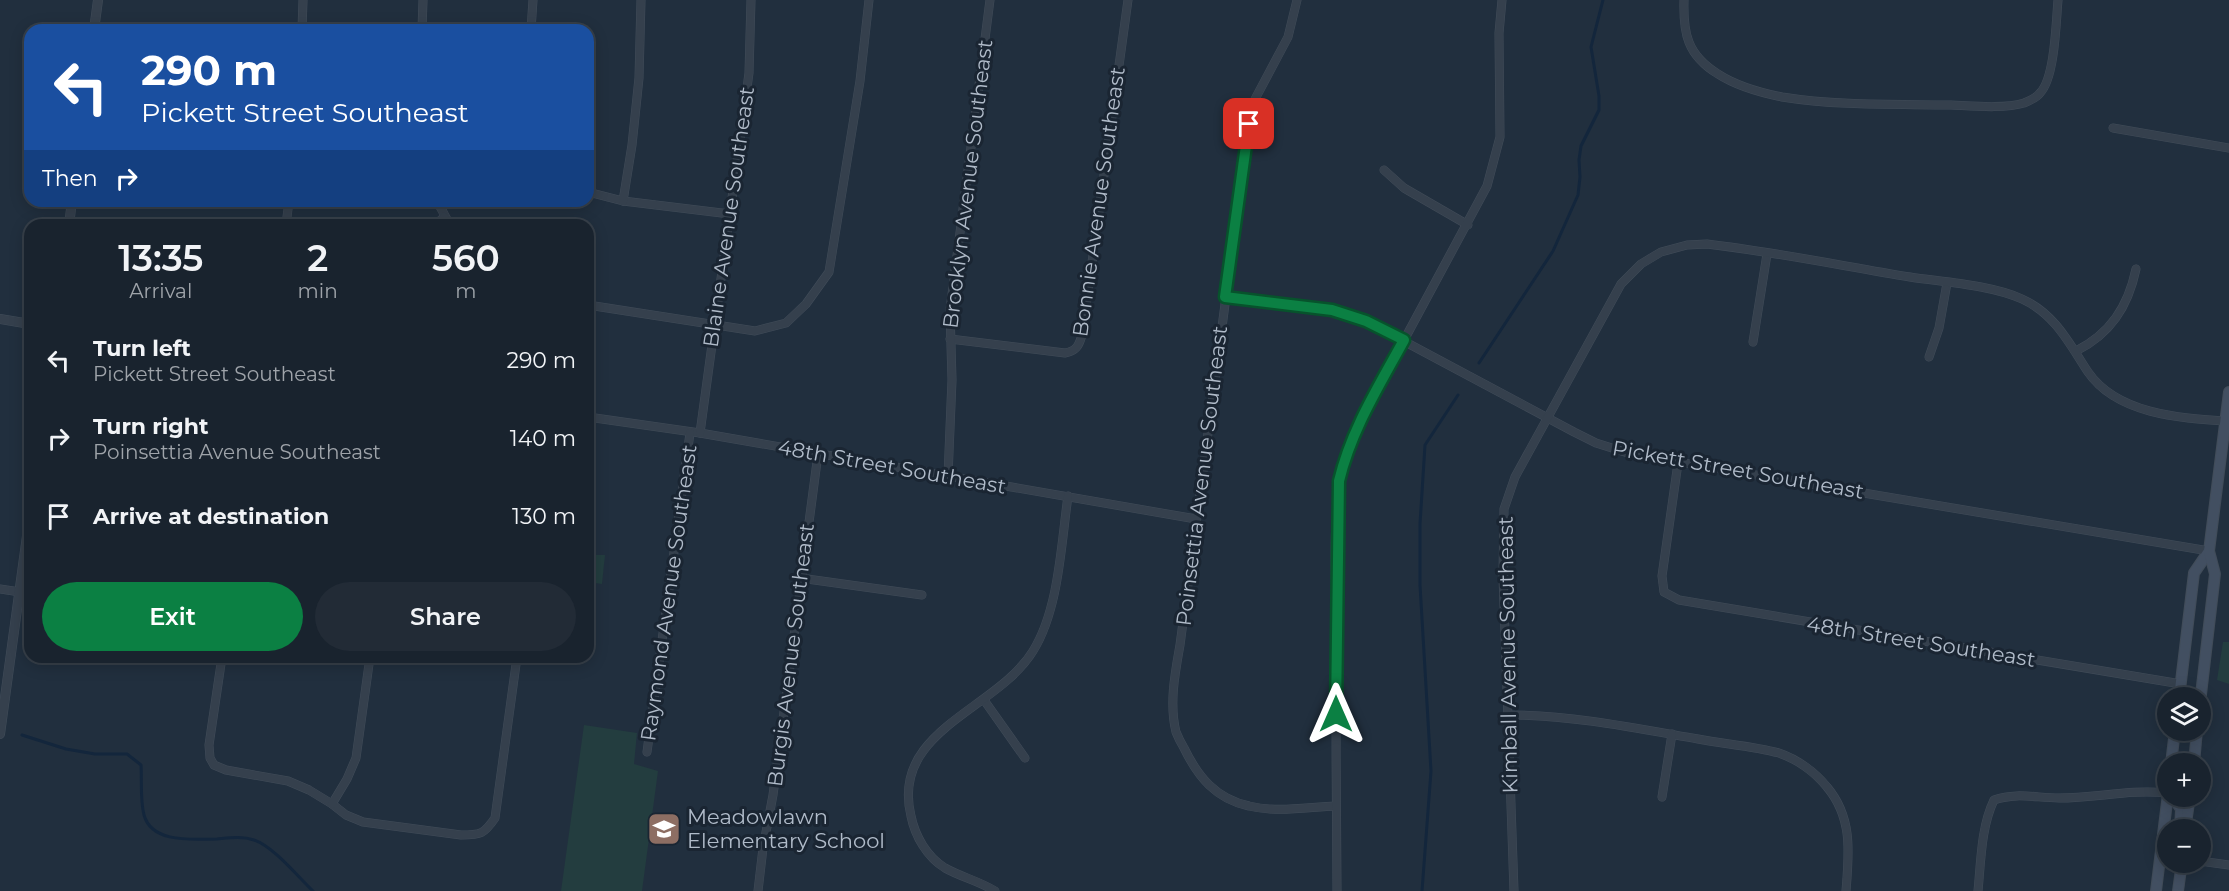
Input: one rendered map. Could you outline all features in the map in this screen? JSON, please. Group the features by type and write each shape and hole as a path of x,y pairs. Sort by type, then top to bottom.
{"main road":[{"path":"2202,687 2216,574 2209,551 2229,392"},
{"path":"2181,687 2194,573 2209,551"},
{"path":"2156,891 2166,807"}],"street":[{"path":"95,24 98,0"},
{"path":"302,24 303,0"},
{"path":"422,24 423,0"},
{"path":"531,24 533,0"},
{"path":"623,201 639,78 641,0"},
{"name":"Blaine Avenue Southeast","path":"700,434 749,73 751,0"},
{"path":"594,305 755,331 786,323 806,304 830,272 860,81 868,0"},
{"name":"Brooklyn Avenue Southeast","path":"948,476 952,380 950,310 990,0"},
{"name":"Bonnie Avenue Southeast","path":"950,339 1065,353 1074,351 1079,346 1084,324 1128,0"},
{"name":"Poinsettia Avenue Southeast","path":"1297,0 1288,37 1254,101 1250,115 1174,678 1176,732 1191,763 1203,781 1218,794 1232,801 1268,809 1336,806"},
{"path":"1337,891 1339,481 1353,435 1487,186 1500,137 1498,33 1502,0"},
{"path":"1684,0 1683,26 1688,43 1699,59 1717,74 1736,83 1780,97 1844,103 1994,106 2025,103 2039,94 2047,83 2058,0"},
{"path":"2113,128 2229,148"},
{"path":"1384,170 1404,188 1468,225"},
{"path":"594,194 623,201 730,214"},
{"path":"440,207 444,217 442,219"},
{"name":"Kimball Avenue Southeast","path":"1514,891 1503,576 1504,509 1515,477 1621,284 1641,264 1661,252 1680,246 1707,244 1767,254"},
{"path":"1753,342 1767,254 1947,283 2014,296 2036,306 2054,321 2091,376 2124,401 2163,414 2225,421"},
{"path":"2076,351 2102,335 2116,319 2132,289 2136,269"},
{"path":"1929,357 1939,328 1947,283"},
{"name":"Pickett Street Southeast","path":"1225,297 1332,310 1366,321 1546,417 1612,448 1631,454 2209,551"},
{"path":"0,319 24,323"},
{"name":"48th Street Southeast","path":"594,418 1196,519"},
{"name":"Raymond Avenue Southeast","path":"647,752 690,433"},
{"name":"Burgis Avenue Southeast","path":"758,891 773,795 818,454"},
{"name":"48th Street Southeast","path":"1678,463 1662,576 1664,592 1690,603 2181,684"},
{"path":"994,891 981,882 945,867 924,848 913,826 908,789 912,769 929,742 960,715 984,700 1032,653 1046,627 1068,496"},
{"path":"0,734 2,700 24,561"},
{"path":"800,578 922,594"},
{"path":"0,589 20,592"},
{"path":"221,663 209,745 210,758 214,765 226,770 288,781 309,790 346,815 363,822 477,836 486,831 495,819 516,663"},
{"path":"332,804 356,758 368,663"},
{"path":"984,700 1025,758"},
{"path":"1508,715 1543,715 1672,734 1780,754 1806,766 1827,788 1843,813 1850,847 1846,891"},
{"path":"1662,797 1672,734"},
{"path":"1978,891 1984,831 1994,800 2007,795 2020,794 2059,798 2126,791 2157,793"},
{"path":"2211,863 2229,866"}],"green space":[{"path":"595,555 605,555 602,584 594,583"},
{"path":"2223,642 2229,642 2229,684 2217,680"},
{"path":"584,725 637,733 634,764 658,771 642,891 561,891"}],"waterway":[{"path":"1479,363 1553,251 1578,195 1581,146 1599,110 1591,47 1603,0"},
{"path":"1422,891 1431,771 1420,585 1420,524 1425,445 1458,395"},
{"path":"22,735 66,749 95,754 127,754 141,765 144,815 148,824 156,831 175,838 254,840 277,855 313,891"}],"place":[{"name":"Meadowlawn Elementary School","path":"664,829"}],"route":[{"path":"1249,124 1225,297 1332,310 1366,321 1404,340 1353,435 1339,481 1336,546 1336,714"}]}
